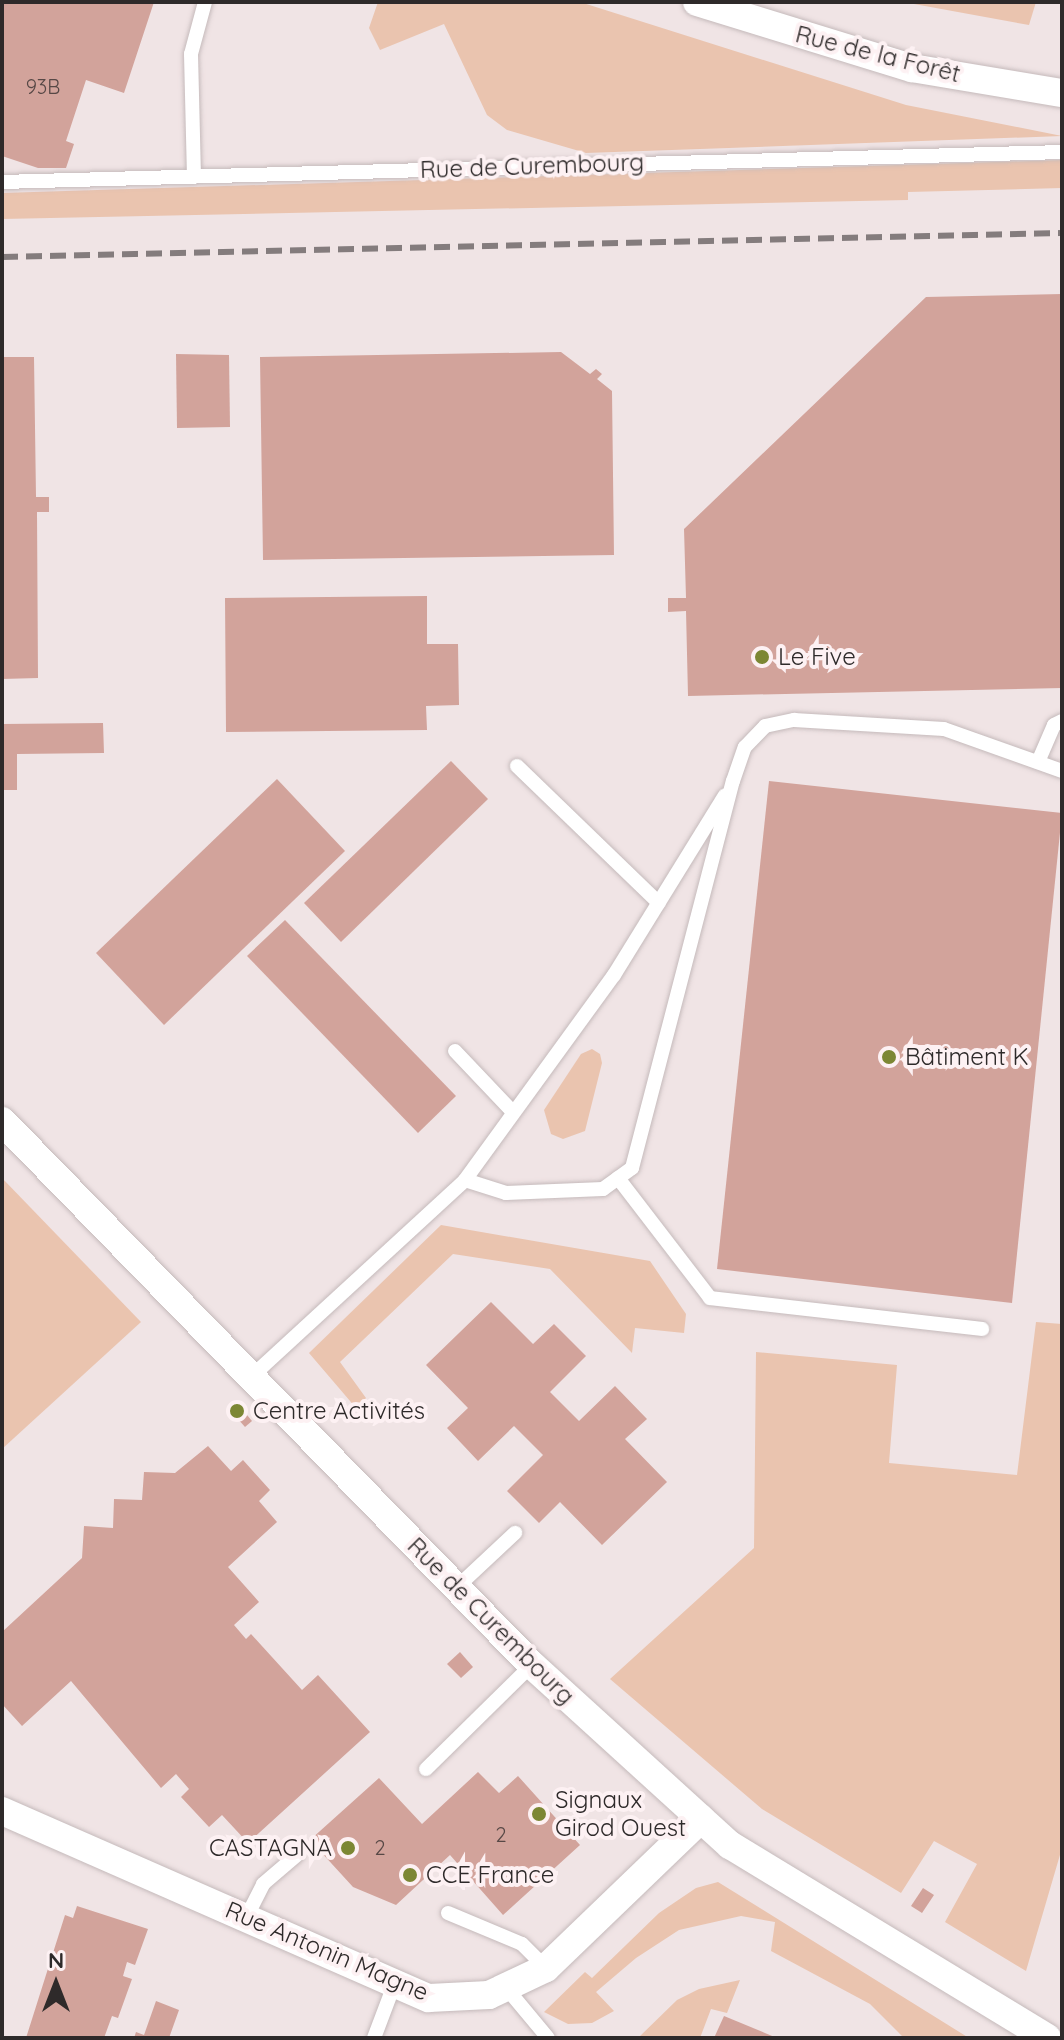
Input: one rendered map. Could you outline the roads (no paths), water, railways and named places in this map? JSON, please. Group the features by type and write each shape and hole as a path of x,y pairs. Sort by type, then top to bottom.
{"street":[{"name":"Rue de la Forêt","path":"697,2 748,10 912,68 1062,93"},
{"name":"Rue de Curembourg","path":"2,1121 532,1665 730,1845 1047,2038"},
{"name":"Rue Antonin Magne","path":"2,1811 429,1998 508,1990 546,1968 701,1819"}],"lane":[{"path":"194,177 191,54 205,2"},
{"name":"Rue de Curembourg","path":"2,182 1062,152"},
{"path":"465,1180 506,1193 603,1189 632,1168 733,781 745,747 765,726 794,720 944,729 1062,771"},
{"path":"1038,762 1054,725 1062,721"},
{"path":"517,766 659,903"},
{"path":"251,1377 465,1180 512,1111 614,975 733,781"},
{"path":"455,1051 512,1111"},
{"path":"618,1178 710,1298 982,1329"},
{"path":"456,1588 515,1533"},
{"path":"426,1769 532,1665"},
{"path":"246,1918 263,1884 297,1855"},
{"path":"448,1913 522,1944 546,1968"},
{"path":"374,2038 394,1985"},
{"path":"508,1990 548,2038"}],"railway":[{"path":"2,257 1062,233"}],"place":[{"name":"Le Five","path":"762,657"},
{"name":"Bâtiment K","path":"889,1057"},
{"name":"Centre Activités","path":"237,1411"},
{"name":"Signaux Girod Ouest","path":"539,1814"},
{"name":"CASTAGNA","path":"348,1848"},
{"name":"CCE France","path":"410,1875"}]}
